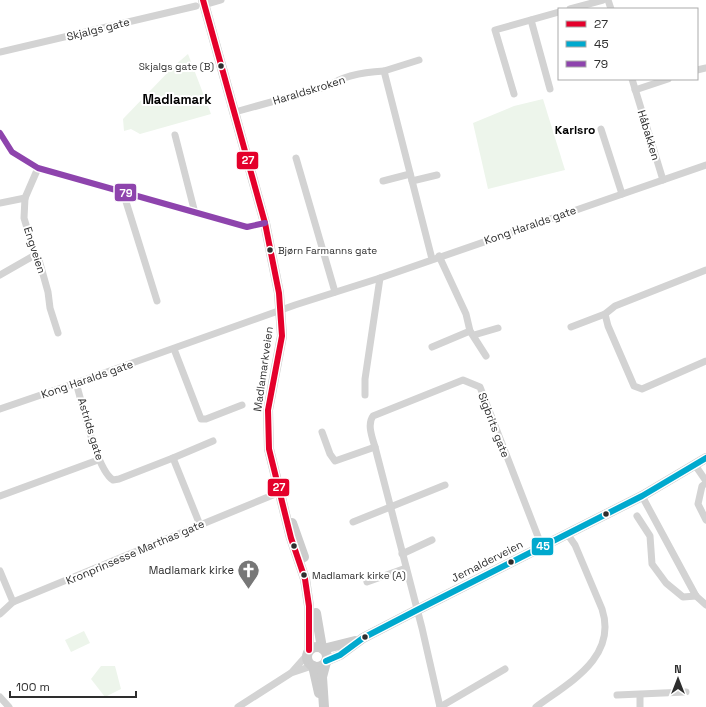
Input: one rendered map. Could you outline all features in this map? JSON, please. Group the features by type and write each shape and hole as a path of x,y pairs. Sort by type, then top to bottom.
{"main road":[{"name":"Madlamarkveien","path":"201,3 235,112 265,223 280,293 282,336 268,410 269,449 291,538 305,579 310,606 308,653"},
{"name":"Jernalderveien","path":"326,661 340,655 363,638 642,496 706,458"},
{"name":"Madlamarkveien","path":"277,486 297,536 311,577 323,649"},
{"name":"Jernalderveien","path":"323,649 363,638"},
{"path":"315,647 323,649 327,655 322,677 324,707 314,678 312,666 308,662 308,653 315,647"},
{"path":"312,666 320,666 326,661"}],"street":[{"name":"Skjalgs gate","path":"0,52 201,3 221,0"},
{"path":"574,8 603,0"},
{"path":"514,94 495,30 558,12"},
{"path":"531,20 550,89"},
{"name":"Haraldskroken","path":"235,112 329,86 335,81 368,72 384,71 419,60"},
{"path":"384,71 411,178 435,258 466,314 472,333 486,356"},
{"name":"Håbakken","path":"632,80 663,180"},
{"path":"635,90 665,80"},
{"path":"601,129 622,194"},
{"path":"0,133 12,152 38,168 247,228 265,223"},
{"path":"175,135 195,214"},
{"path":"296,158 335,292"},
{"name":"Kong Haralds gate","path":"0,409 174,349 281,310 380,278 706,165"},
{"name":"Engveien","path":"38,168 25,198 24,218 35,255 39,260 48,292 50,308 58,333"},
{"path":"383,182 437,175"},
{"path":"123,192 157,301"},
{"path":"0,203 25,198"},
{"path":"0,275 35,255"},
{"path":"571,328 605,314 615,306 706,270"},
{"path":"365,395 365,379 380,278"},
{"path":"605,314 608,326 634,386 638,388 642,389 706,361"},
{"path":"432,347 472,333 498,328"},
{"path":"174,349 201,419 206,419 242,405"},
{"name":"Sigbrits gate","path":"374,447 370,424 373,416 463,380 480,387 542,547"},
{"name":"Astrids gate","path":"76,383 98,460 108,476 116,480 213,441"},
{"path":"322,432 330,454 335,461 374,447 417,610 440,707 504,669"},
{"path":"173,458 200,525"},
{"path":"0,496 98,460"},
{"path":"696,465 706,482 702,486 698,504 706,520"},
{"path":"353,522 445,485"},
{"name":"Kronprinsesse Marthas gate","path":"0,614 13,602 273,496"},
{"path":"642,496 696,596 706,605"},
{"path":"637,516 650,536 652,564 666,583 683,597 696,596"},
{"path":"536,707 586,671 595,659 604,637 604,616 602,609 575,545 568,535"},
{"path":"402,554 432,540"},
{"path":"367,582 406,568"},
{"path":"0,571 13,602"},
{"path":"291,673 308,653"},
{"path":"238,707 291,673 312,666"},
{"path":"617,695 686,692"},
{"path":"640,695 640,707"},
{"path":"0,697 9,707"}],"shaded area":[{"path":"188,54 211,114 140,134 131,129 124,131 123,119 174,66"},
{"path":"543,99 565,170 488,189 473,123 514,106"},
{"path":"84,631 90,643 71,652 65,640"},
{"path":"101,666 115,666 121,689 105,697 91,679"}],"transit line":[{"name":"27","path":"203,0 265,223 279,293 282,336 268,410 269,449 291,538 305,579 309,606 309,650"},
{"name":"79","path":"0,133 12,152 38,168 247,227 265,223"},
{"name":"45","path":"326,661 340,655 363,638 642,496 706,458"}],"place":[{"name":"Skjalgs gate (B)","path":"221,66"},
{"name":"Bjørn Farmanns gate","path":"270,250"},
{"name":"Madlamark kirke (A)","path":"304,575"},
{"name":"Madlamark kirke","path":"249,590"}],"district":[{"name":"Madlamark","path":"177,99"},
{"name":"Karlsro","path":"575,130"}]}
